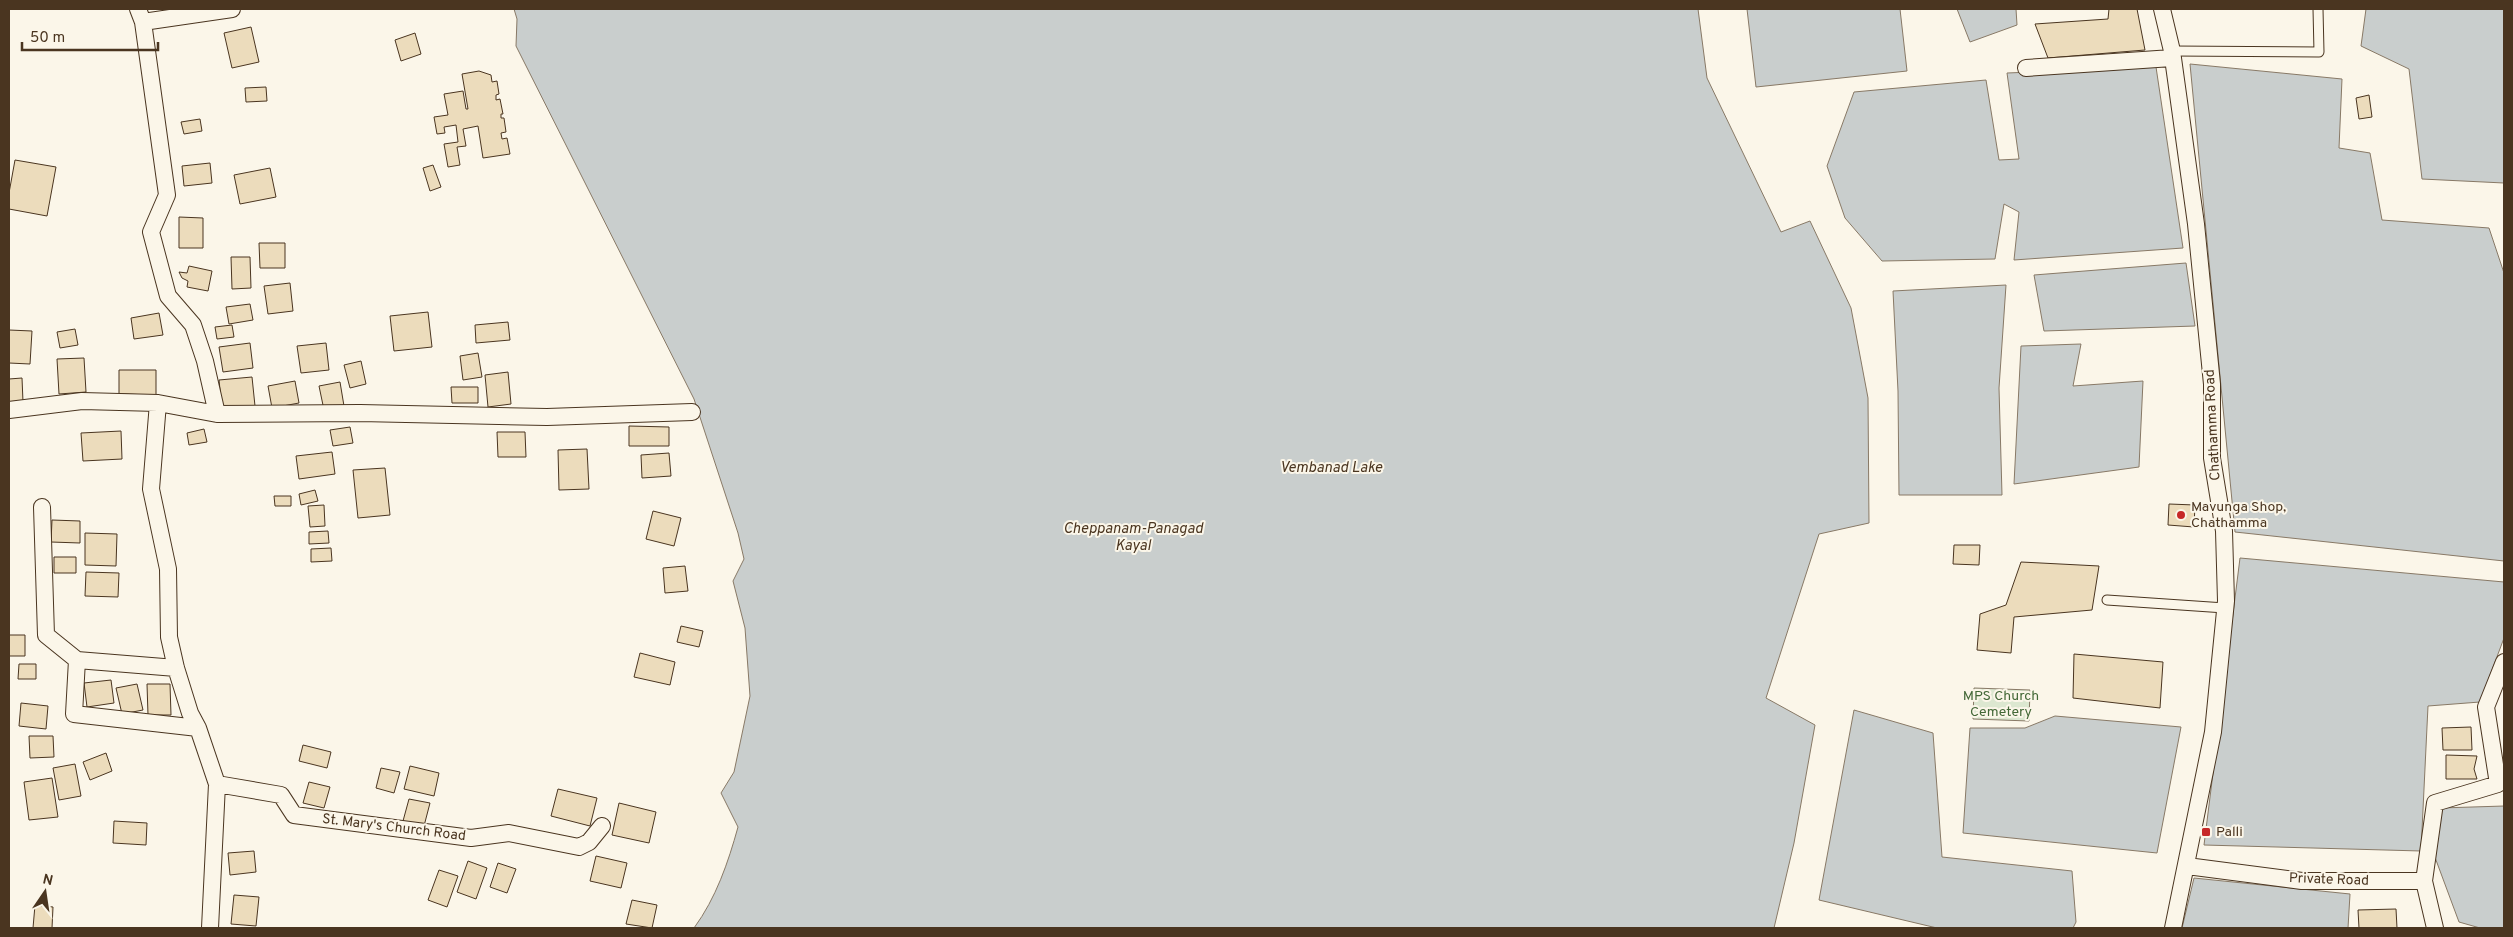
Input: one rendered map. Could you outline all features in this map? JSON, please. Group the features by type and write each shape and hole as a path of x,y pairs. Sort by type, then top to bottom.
{"street":[{"path":"217,414 205,361 193,325 168,296 151,232 167,195 140,16 232,9"},
{"name":"Chathamma Road","path":"2162,9 2172,54 2196,224 2212,384 2212,458 2224,531 2225,608 2214,732 2187,866 2172,928"},
{"path":"2026,68 2172,54"},
{"path":"9,410 82,401 158,403 217,414 360,413 547,417 692,412"},
{"path":"158,403 151,489 168,569 169,637 176,668 190,713 198,728 217,784 210,928"},
{"path":"42,507 46,635 77,660 176,668"},
{"path":"77,660 74,714 198,728"},
{"path":"2435,928 2424,881 2435,803 2501,784 2486,707 2504,662"},
{"name":"St. Mary's Church Road","path":"217,784 281,795 294,815 471,838 509,833 579,847 589,842 602,826"},
{"name":"Private Road","path":"2187,866 2302,881 2424,881"}],"lane":[{"path":"2172,54 2319,52 2318,9"},
{"path":"2107,600 2225,608"}],"green space":[{"name":"MPS Church Cemetery","path":"1974,688 2030,690 2029,721 1973,719"}],"water":[{"name":"Vembanad Lake","path":"514,9 1698,9 1707,78 1781,232 1810,221 1851,308 1868,398 1869,523 1819,534 1766,698 1815,725 1794,843 1774,928 694,928 709,905 720,880 738,827 721,793 734,772 750,696 745,628 733,581 744,559 738,533 694,399 516,46 517,19"},
{"path":"1747,9 1900,9 1907,71 1756,87"},
{"path":"1957,9 2016,9 2017,25 1970,42"},
{"path":"2366,9 2504,9 2504,183 2422,179 2409,69 2361,46"},
{"path":"2190,64 2342,79 2339,148 2370,153 2382,220 2489,228 2504,273 2504,561 2235,532"},
{"path":"2156,67 2183,248 2014,260 2019,212 2004,204 1995,259 1882,261 1845,218 1827,166 1854,92 1986,80 1999,160 2019,159 2007,73"},
{"path":"2186,263 2195,326 2044,331 2034,275"},
{"path":"2006,285 1999,388 2002,495 1899,495 1898,391 1893,291"},
{"path":"2081,344 2073,386 2143,381 2139,467 2014,484 2021,346"},
{"path":"2240,558 2504,582 2504,638 2480,702 2428,706 2421,851 2204,845"},
{"path":"1854,710 1933,733 1942,857 2072,871 2076,922 2073,928 1937,928 1819,900"},
{"path":"2055,716 2181,727 2157,853 1963,833 1970,728 2025,728"},
{"path":"2504,806 2504,928 2480,928 2459,922 2433,852 2440,808"},
{"path":"2194,878 2350,894 2348,928 2182,928"}],"building":[{"path":"2109,9 2137,9 2145,50 2048,58 2035,24 2108,19"},
{"path":"251,27 259,62 232,68 224,33"},
{"path":"415,33 421,54 401,61 395,40"},
{"path":"479,71 491,75 492,82 497,81 499,94 496,95 496,100 500,99 503,114 501,114 501,118 504,118 506,132 501,133 502,139 507,138 510,154 483,158 478,126 463,129 466,146 457,147 460,165 448,167 444,144 458,142 456,125 444,127 445,133 437,134 434,117 448,115 444,94 463,91 466,109 468,109 462,74"},
{"path":"266,87 267,101 246,102 245,88"},
{"path":"2369,95 2372,117 2359,119 2356,98"},
{"path":"200,119 202,131 184,134 181,122"},
{"path":"15,160 56,167 47,216 9,209 9,193"},
{"path":"210,163 212,183 184,186 182,166"},
{"path":"433,165 441,187 430,191 423,168"},
{"path":"270,168 276,197 240,204 234,175"},
{"path":"179,217 203,218 203,248 179,248"},
{"path":"259,243 285,243 285,268 260,268"},
{"path":"231,257 250,257 251,288 232,289"},
{"path":"189,266 212,271 208,291 187,287 188,281 182,278 179,272 187,273"},
{"path":"290,283 293,311 268,314 264,286"},
{"path":"250,304 253,320 229,324 226,307"},
{"path":"428,312 432,347 394,351 390,316"},
{"path":"159,313 163,335 134,339 131,318"},
{"path":"508,322 510,340 476,343 475,325"},
{"path":"232,325 234,337 217,339 215,327"},
{"path":"75,329 78,345 60,348 57,332"},
{"path":"9,330 32,331 30,364 9,363"},
{"path":"250,343 253,368 223,372 219,347"},
{"path":"326,343 329,370 301,373 297,346"},
{"path":"478,353 482,377 463,380 460,356"},
{"path":"84,358 86,392 59,394 57,359"},
{"path":"361,361 366,384 350,388 344,365"},
{"path":"119,370 156,370 156,395 119,394"},
{"path":"508,372 511,404 488,407 485,375"},
{"path":"252,377 255,406 222,409 219,380"},
{"path":"22,378 23,402 9,402 9,379"},
{"path":"295,381 299,403 272,408 268,386"},
{"path":"340,382 344,406 324,410 319,386"},
{"path":"451,387 478,387 478,403 452,403"},
{"path":"629,426 669,427 669,446 629,446"},
{"path":"350,427 353,443 333,446 330,430"},
{"path":"204,429 207,442 189,445 187,433"},
{"path":"121,431 122,459 83,461 81,433"},
{"path":"497,432 525,432 526,457 498,457"},
{"path":"587,449 589,489 559,490 558,450"},
{"path":"332,452 335,474 299,479 296,456"},
{"path":"669,453 671,476 642,478 641,455"},
{"path":"385,468 390,515 358,518 353,470"},
{"path":"315,490 318,501 301,505 299,494"},
{"path":"274,496 291,496 291,506 275,506"},
{"name":"Mavunga Shop, Chathamma","path":"2169,504 2195,505 2194,527 2168,525"},
{"path":"324,505 325,526 310,527 308,506"},
{"path":"653,511 681,518 674,546 646,539"},
{"path":"52,520 80,521 80,543 51,542"},
{"path":"328,531 329,543 309,544 309,532"},
{"path":"85,533 117,534 116,566 85,565"},
{"path":"1954,545 1980,545 1979,565 1953,564"},
{"path":"331,548 332,561 311,562 311,549"},
{"path":"54,557 76,557 76,573 54,573"},
{"path":"2021,562 2099,566 2092,610 2014,617 2011,653 1977,650 1980,614 2006,605"},
{"path":"685,566 688,591 665,593 663,568"},
{"path":"86,572 119,573 118,597 85,596"},
{"path":"681,626 703,631 699,647 677,642"},
{"path":"9,635 25,635 25,656 9,656"},
{"path":"640,653 675,662 670,685 634,677"},
{"path":"2074,654 2163,662 2160,708 2073,698"},
{"path":"19,664 36,664 36,679 18,679"},
{"path":"111,680 114,703 87,707 84,683"},
{"path":"137,684 143,710 122,714 116,688"},
{"path":"147,684 170,684 171,715 148,715"},
{"path":"21,703 48,706 46,729 19,726"},
{"path":"2471,727 2472,750 2443,750 2442,728"},
{"path":"29,736 53,736 54,757 30,758"},
{"path":"303,745 331,752 327,768 299,761"},
{"path":"106,753 112,771 90,780 83,762"},
{"path":"2446,755 2477,756 2474,769 2477,779 2446,779"},
{"path":"75,764 81,796 59,800 53,768"},
{"path":"410,766 439,773 434,796 404,789"},
{"path":"381,768 400,772 394,793 376,788"},
{"path":"52,778 58,817 29,820 24,782"},
{"path":"309,782 330,787 324,808 303,803"},
{"path":"558,789 597,798 590,826 551,816"},
{"path":"409,799 430,803 424,826 403,821"},
{"path":"619,803 656,812 649,843 612,835"},
{"path":"114,821 147,823 146,845 113,843"},
{"path":"254,851 256,872 230,875 228,853"},
{"path":"596,856 627,863 621,888 590,881"},
{"path":"468,861 487,868 476,899 457,892"},
{"path":"498,863 516,869 507,893 490,887"},
{"path":"439,870 458,876 447,907 428,900"},
{"path":"234,895 259,897 256,926 231,924"},
{"path":"632,900 657,905 652,928 626,924"},
{"path":"35,905 53,907 52,928 33,928"},
{"path":"2396,909 2397,928 2359,928 2358,910"}],"place":[{"name":"Mavunga Shop, Chathamma","path":"2181,515"},
{"name":"Palli","path":"2206,832"}],"water label":[{"name":"Cheppanam-Panagad Kayal","path":"1133,538"}]}
